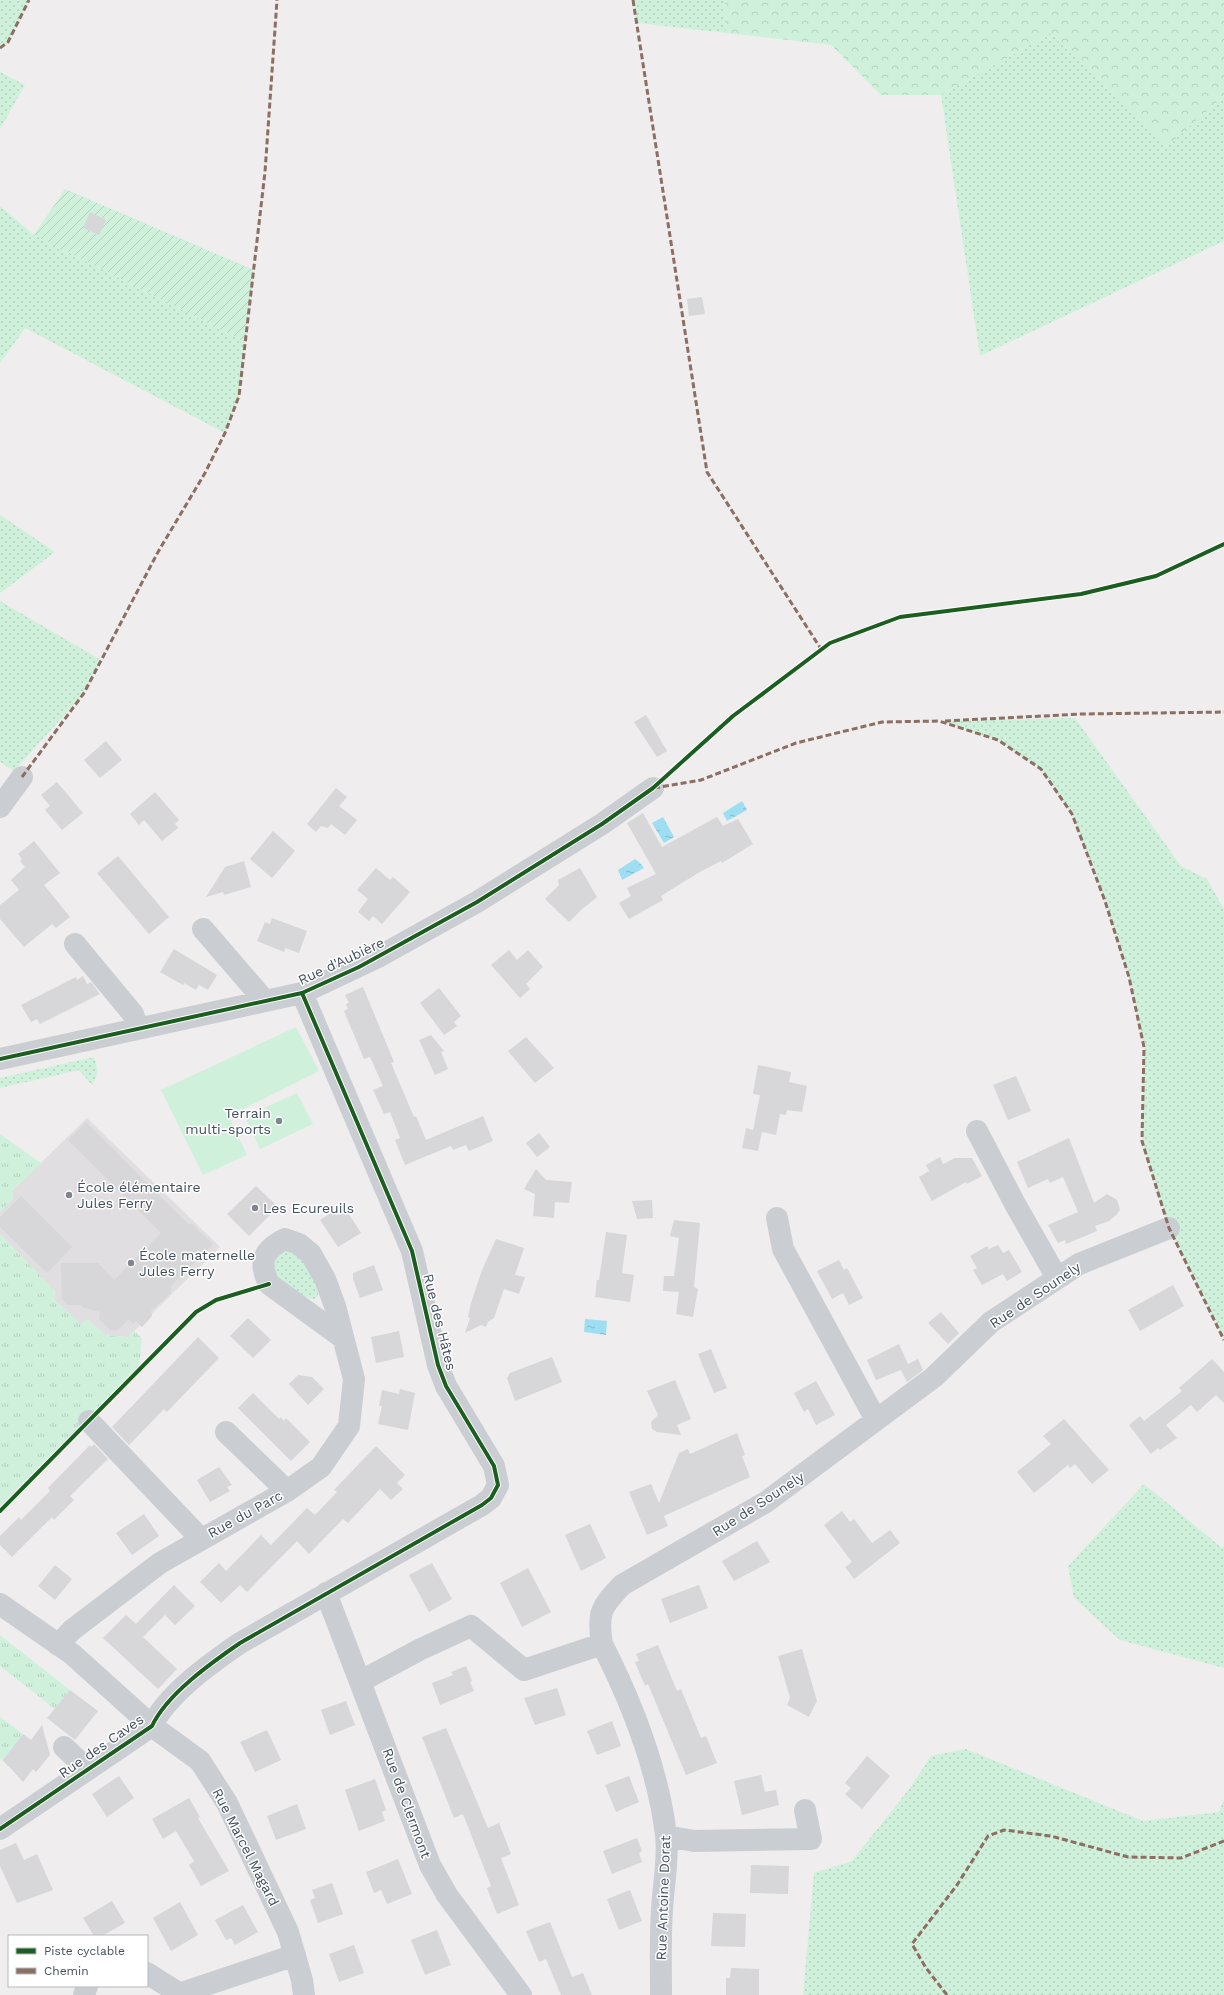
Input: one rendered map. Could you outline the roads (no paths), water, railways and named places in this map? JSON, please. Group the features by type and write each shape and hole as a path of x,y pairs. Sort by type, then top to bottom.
{"street":[{"path":"0,807 22,777"},
{"name":"Rue d'Aubière","path":"0,1060 138,1028 302,993 380,956 477,902 602,824 652,788"},
{"path":"203,929 265,1001"},
{"path":"75,944 133,1014 138,1028"},
{"name":"Rue des Hâtes","path":"302,993 412,1251 438,1365 446,1386 494,1466 498,1485 491,1498 482,1505 326,1593"},
{"path":"977,1131 1015,1204 1058,1278"},
{"path":"776,1218 783,1249 876,1420"},
{"name":"Rue de Sounely","path":"602,1644 598,1623 606,1602 622,1585 766,1502 934,1377 992,1322 1078,1264 1169,1228"},
{"name":"Rue du Parc","path":"58,1645 72,1630 160,1563 287,1491 321,1467 350,1426 354,1379 343,1338"},
{"path":"89,1421 201,1539"},
{"path":"226,1432 287,1491"},
{"name":"Rue de Clermont","path":"326,1593 361,1681 430,1865 455,1906 522,1995"},
{"name":"Rue des Caves","path":"0,1829 152,1726 162,1708 212,1663 240,1643 326,1593"},
{"name":"Rue Marcel Magard","path":"0,1604 72,1654 152,1726 200,1761 227,1803 288,1932 304,1995"},
{"path":"361,1681 421,1649 471,1626 524,1670 602,1644"},
{"name":"Rue Antoine Dorat","path":"602,1644 612,1663 652,1763 666,1836 662,1912 661,1995"},
{"name":"Rue des Caves","path":"64,1747 87,1769"},
{"path":"666,1836 694,1841 812,1839 805,1810"},
{"path":"148,1974 178,1994 295,1955"}],"water":[{"path":"742,801 747,810 727,821 723,813"},
{"path":"663,817 674,837 664,843 652,823"},
{"path":"635,859 644,868 622,880 618,870"},
{"path":"585,1319 607,1321 606,1335 584,1332"}],"place":[{"name":"Terrain multi-sports","path":"279,1121"},
{"name":"École élémentaire Jules Ferry","path":"69,1195"},
{"name":"Les Ecureuils","path":"255,1208"},
{"name":"École maternelle Jules Ferry","path":"131,1263"}]}
